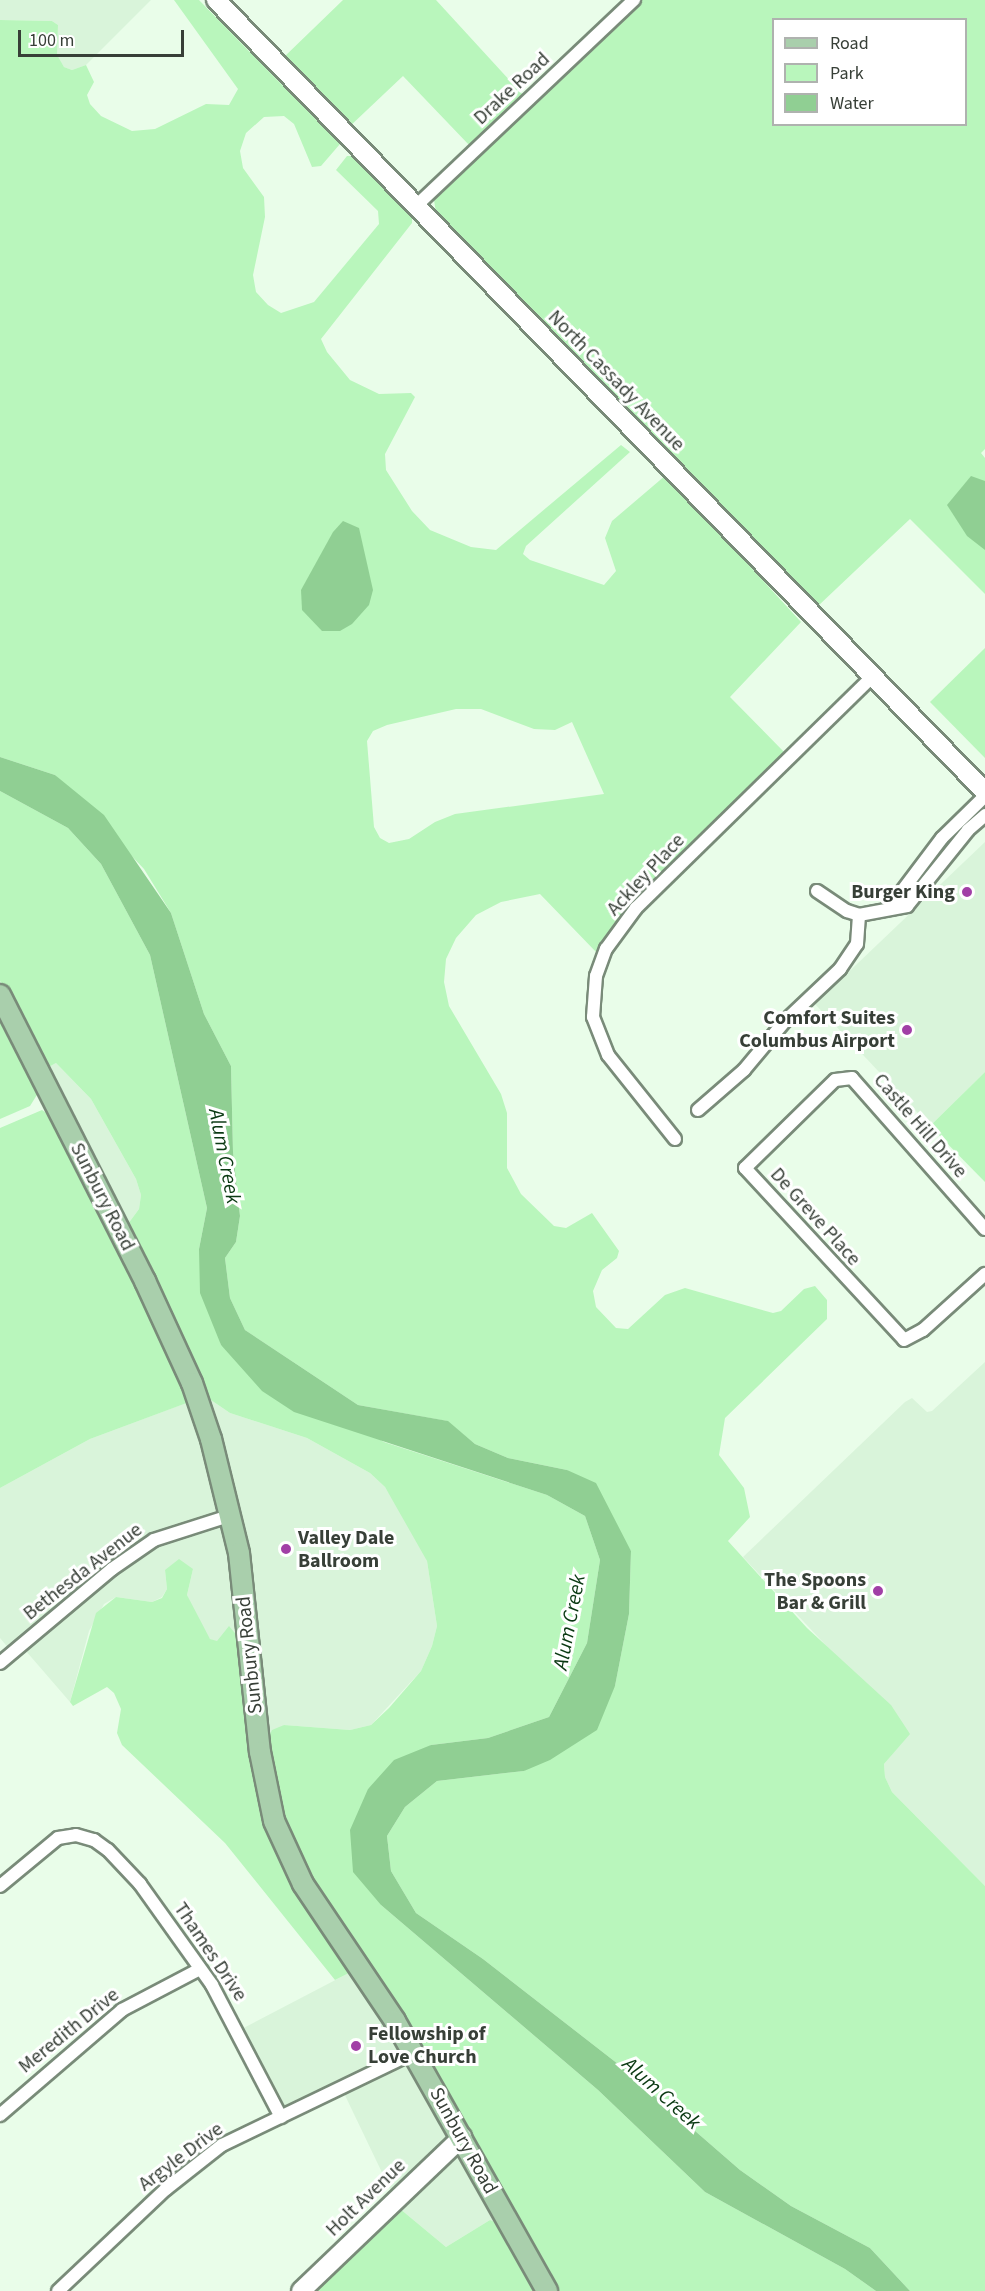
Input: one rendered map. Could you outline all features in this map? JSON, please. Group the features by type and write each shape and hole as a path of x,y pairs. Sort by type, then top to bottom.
{"main road":[{"name":"North Cassady Avenue","path":"216,0 985,794"},
{"name":"Sunbury Road","path":"0,995 145,1281 192,1383 232,1515 260,1752 274,1821 303,1884 413,2053 547,2291"},
{"name":"Holt Avenue","path":"301,2291 462,2137"}],"street":[{"name":"Drake Road","path":"416,206 634,0"},
{"name":"Ackley Place","path":"675,1139 608,1055 593,1017 596,976 606,950 636,909 872,677"},
{"path":"896,906 899,895 936,846 985,794"},
{"path":"817,891 847,911 859,915 875,914 896,906 907,906 968,830 985,815"},
{"path":"698,1110 744,1070 785,1021 840,969 857,944 859,915"},
{"name":"Castle Hill Drive","path":"793,1118 835,1080 852,1078 985,1229"},
{"name":"De Greve Place","path":"793,1118 745,1168 874,1312 904,1340 923,1330 985,1274"},
{"name":"Bethesda Avenue","path":"0,1663 112,1569 154,1540 232,1515"},
{"name":"Thames Drive","path":"0,1886 42,1847 58,1838 76,1835 94,1840 108,1850 140,1884 200,1969 254,2058 281,2117"},
{"name":"Meredith Drive","path":"0,2115 122,2010 200,1969"},
{"name":"Argyle Drive","path":"58,2291 166,2189 213,2153 413,2053"}],"shaded area":[{"path":"0,0 151,0 86,65 72,70 64,67 56,55 58,25 52,21 0,20"},
{"path":"985,842 985,1072 930,1126 815,1004"},
{"path":"56,1063 91,1099 136,1179 141,1195 139,1209 125,1228 33,1075"},
{"path":"985,1362 985,1886 892,1792 885,1777 884,1764 909,1734 743,1557 905,1402 912,1398 927,1412 932,1411"},
{"path":"205,1396 230,1413 307,1438 370,1473 385,1487 420,1543 427,1561 437,1626 432,1646 421,1671 371,1725 350,1730 284,1725 268,1738 217,1642 210,1639 199,1624 187,1595 193,1569 165,1570 167,1589 162,1597 152,1602 116,1597 104,1604 89,1631 70,1702 19,1643 10,1650 0,1638 0,1488 90,1439"},
{"path":"368,1963 510,2207 495,2222 490,2220 446,2247 399,2208 341,2087 278,2117 236,2032"}],"green space":[{"path":"174,0 199,0 340,144 321,166 312,167 294,124 284,116 264,117 246,133 240,151 243,168 264,197 265,217 253,275 256,292 268,305 281,313 314,302 379,224 378,211 336,170 347,156 353,156 412,216 412,223 321,339 327,352 350,380 379,394 411,393 415,397 385,454 386,470 412,511 430,530 471,547 496,550 621,445 630,452 526,546 523,554 530,560 604,585 616,571 605,538 612,521 666,475 801,622 730,697 785,753 619,917 597,953 540,894 501,902 476,915 456,938 446,959 444,982 449,1006 501,1094 507,1113 507,1168 521,1194 554,1226 566,1228 592,1213 619,1251 617,1258 602,1270 593,1291 596,1307 616,1328 628,1329 665,1295 685,1288 773,1313 781,1311 804,1289 815,1286 827,1300 827,1319 725,1418 719,1455 744,1488 750,1517 728,1541 807,1628 891,1705 910,1734 884,1764 885,1777 892,1792 985,1886 985,2291 910,2291 870,2248 791,2206 740,2170 618,2064 483,1959 416,1913 391,1871 387,1836 405,1807 437,1781 524,1771 615,1686 629,1614 631,1551 567,1470 508,1458 475,1444 447,1421 358,1405 245,1330 230,1298 225,1258 236,1242 240,1216 233,1152 231,1066 204,1014 171,913 144,869 55,775 0,757 0,20 52,21 58,25 57,55 64,67 72,70 86,65 94,82 87,95 90,104 101,116 132,131 155,129 206,104 229,105 238,89","holes":["456,709 481,709 534,729 555,730 572,722 604,794 455,814 435,822 409,839 389,843 380,838 374,827 367,741 373,731 387,725"]},
{"path":"343,0 436,0 523,95 470,146 403,76 348,128 283,58"},
{"path":"640,0 985,0 985,449 981,453 985,458 985,594 910,519 818,606 437,219 434,200 439,191"},
{"path":"985,648 985,758 930,702"},
{"path":"0,791 68,828 101,864 150,955 207,1208 199,1249 221,1345 384,1442 547,1495 585,1516 600,1560 587,1643 549,1717 488,1738 431,1745 368,1789 381,1905 598,2090 705,2192 845,2269 876,2291 555,2291 397,2008 304,1868 273,1788 268,1738 272,1730 284,1725 350,1730 371,1725 389,1708 421,1671 432,1646 437,1626 427,1561 385,1487 370,1473 307,1438 230,1413 205,1396 185,1342 125,1228 139,1209 141,1195 136,1179 91,1099 56,1063 43,1070 0,981"},
{"path":"0,1014 40,1090 30,1106 0,1119"},
{"path":"985,1072 985,1182 930,1126"},
{"path":"42,1110 51,1116 161,1331 192,1401 90,1439 0,1488 0,1128"},
{"path":"179,1559 193,1569 187,1595 210,1639 217,1641 229,1626 239,1638 258,1801 265,1825 290,1883 351,1972 335,1980 225,1843 122,1745 117,1733 121,1709 114,1693 107,1687 73,1706 70,1702 96,1613 116,1597 152,1602 162,1598 167,1589 165,1570"},
{"path":"399,2208 446,2247 490,2220 495,2222 535,2291 313,2291"}],"water":[{"path":"971,476 985,481 985,550 967,536 947,505"},
{"path":"343,521 359,528 373,590 369,605 352,624 340,631 322,631 302,610 301,590 333,532"},
{"name":"Alum Creek","path":"0,757 55,775 104,815 171,913 204,1014 231,1066 233,1152 240,1216 236,1242 225,1258 230,1298 245,1330 358,1405 448,1421 475,1444 508,1458 567,1470 596,1483 631,1551 629,1614 615,1686 597,1730 550,1760 524,1771 437,1781 405,1807 387,1836 391,1871 416,1913 483,1959 618,2064 740,2170 791,2206 870,2248 910,2291 876,2291 845,2269 705,2192 598,2090 381,1905 353,1872 350,1830 368,1789 394,1760 431,1745 488,1738 549,1717 587,1643 600,1560 585,1516 547,1495 294,1412 262,1391 221,1345 200,1293 199,1249 207,1208 150,955 101,864 68,828 0,791"}],"place":[{"name":"Burger King","path":"967,892"},
{"name":"Comfort Suites Columbus Airport","path":"907,1030"},
{"name":"Valley Dale Ballroom","path":"286,1549"},
{"name":"The Spoons Bar & Grill","path":"878,1591"},
{"name":"Fellowship of Love Church","path":"356,2046"}]}
